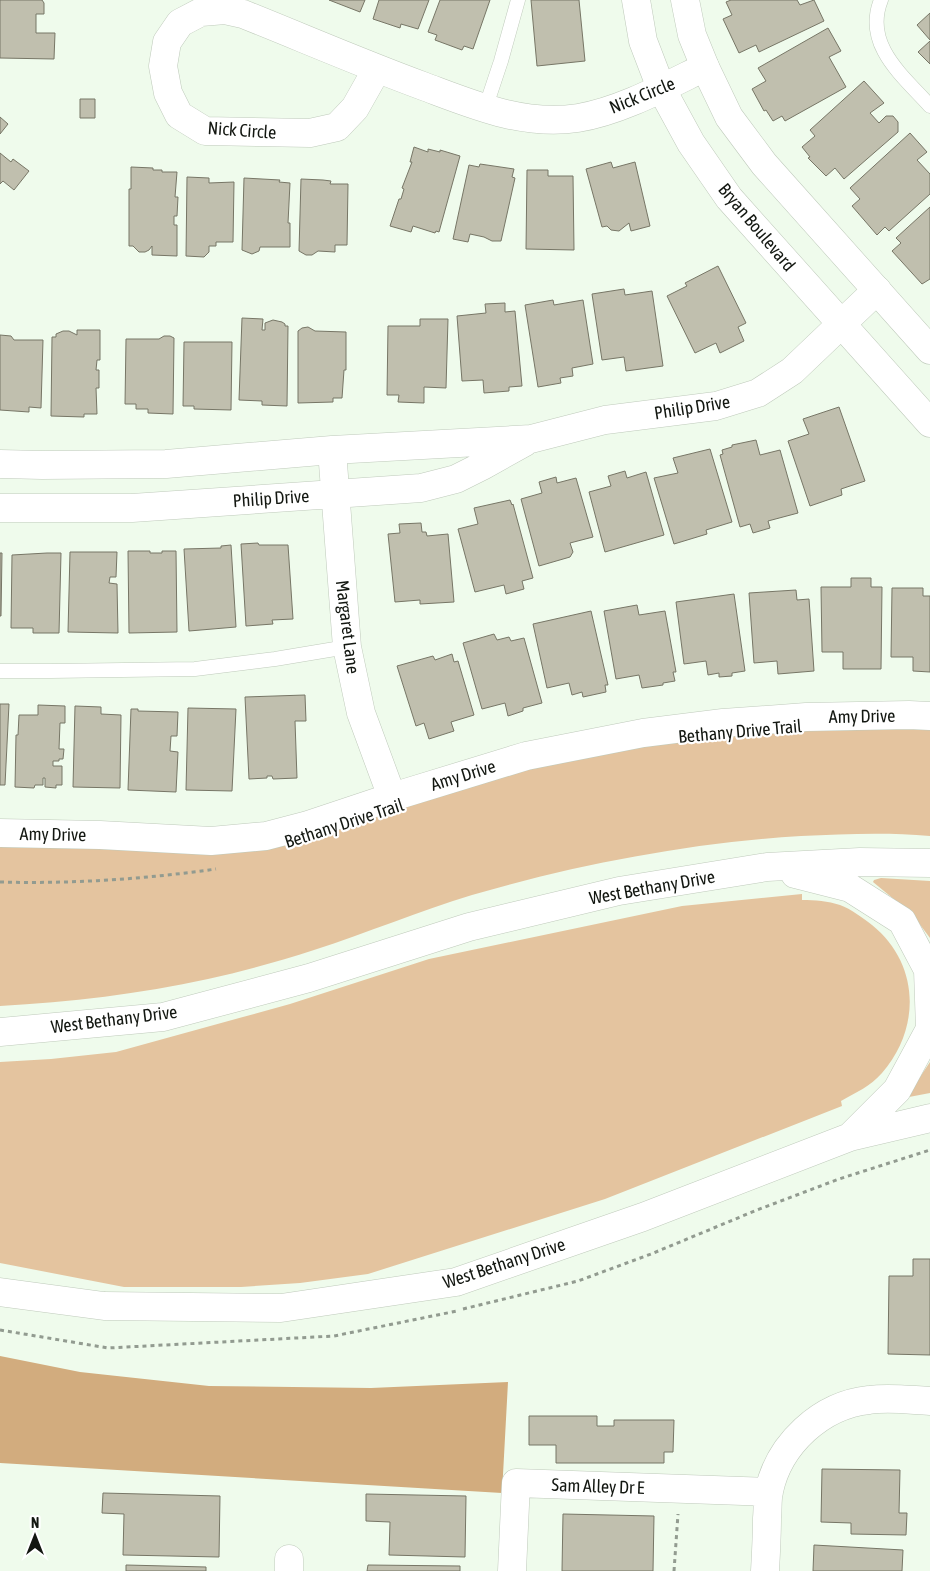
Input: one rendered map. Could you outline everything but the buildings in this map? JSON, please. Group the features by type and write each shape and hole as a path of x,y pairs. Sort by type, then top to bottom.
{"street":[{"name":"Bryan Boulevard","path":"636,0 643,41 661,88 691,142 729,198 930,423"},
{"path":"685,0 692,35 729,117 764,164 930,350"},
{"name":"Nick Circle","path":"376,69 355,108 336,127 310,133 205,130 179,115 168,93 163,66 167,42 180,23 201,12 207,6 243,14 376,69 485,109 498,113 538,119 578,118 620,106 705,67"},
{"name":"Philip Drive","path":"0,464 166,464 332,450 531,439 605,420 716,406 758,393 792,371 877,290"},
{"name":"Philip Drive","path":"0,508 132,508 421,488 456,479 531,439"},
{"name":"Margaret Lane","path":"332,450 347,647 361,713 392,797"},
{"name":"Amy Drive","path":"0,833 100,835 211,841 266,836 308,825 526,756 643,733 723,723 806,717 930,716"},
{"name":"West Bethany Drive","path":"0,1032 163,1017 309,978 469,927 619,891 767,867 860,862 930,863"},
{"path":"767,867 850,888 902,921 928,970 930,1029 896,1090 850,1137"},
{"name":"West Bethany Drive","path":"0,1292 104,1306 281,1308 456,1282 643,1217 850,1137 930,1118"},
{"path":"765,1571 768,1492 787,1449 819,1418 841,1406 869,1400 930,1401"},
{"name":"Sam Alley Dr E","path":"512,1571 516,1483 768,1492"}],"lane":[{"path":"485,109 518,0"},
{"path":"881,0 876,13 877,36 890,62 930,106"},
{"path":"0,670 51,671 195,668 275,659 347,647"}],"path":[{"path":"0,882 42,883 165,876 220,869"},
{"path":"493,1303 578,1281 839,1179 930,1150"},
{"path":"674,1571 678,1489"}],"shaded area":[{"path":"930,725 930,836 849,834 801,836 759,839 635,856 553,874 472,895 314,950 221,976 105,997 0,1006 0,842 235,848 435,790 712,730"},
{"path":"881,878 930,881 930,938 912,914 873,882"},
{"path":"802,894 802,900 840,905 853,911 872,925 888,941 899,958 907,977 910,997 909,1017 904,1036 895,1055 873,1082 841,1101 842,1106 605,1199 368,1274 300,1283 241,1287 124,1287 0,1263 0,1062 116,1052 290,1004 429,959 682,906"},
{"path":"930,1062 930,1093 909,1097 910,1092"},
{"path":"0,1356 80,1372 209,1386 371,1388 508,1382 502,1493 0,1463"}]}
